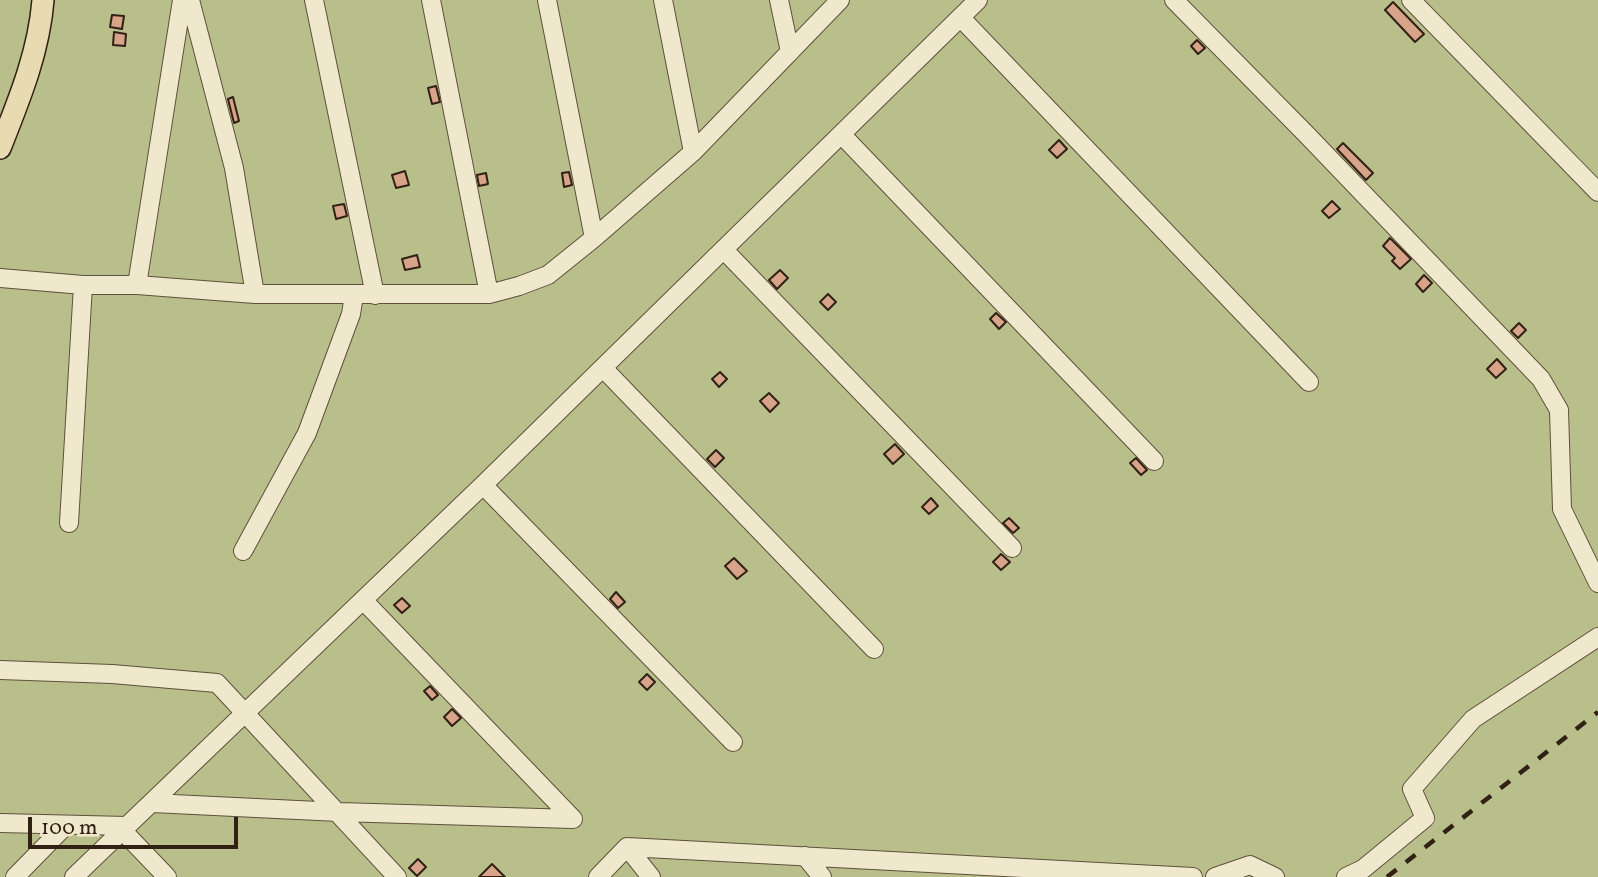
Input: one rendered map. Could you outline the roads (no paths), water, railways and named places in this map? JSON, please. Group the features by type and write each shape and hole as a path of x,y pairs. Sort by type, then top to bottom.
{"main road":[{"path":"0,148 26,83 43,0"}],"lane":[{"path":"137,285 182,0"},
{"path":"190,0 234,168 255,294"},
{"path":"314,0 375,295"},
{"path":"431,0 489,294"},
{"path":"547,0 594,238"},
{"path":"663,0 693,152"},
{"path":"779,0 790,52"},
{"path":"0,278 255,294 489,294 519,286 548,275 693,152 840,0"},
{"path":"74,877 483,485 978,0"},
{"path":"1174,0 1541,379 1559,410 1562,509 1598,583"},
{"path":"1411,0 1598,192"},
{"path":"961,18 1309,382"},
{"path":"842,135 1153,461"},
{"path":"724,250 1012,548"},
{"path":"69,523 83,285"},
{"path":"243,551 307,433 351,314 354,295"},
{"path":"603,368 874,649"},
{"path":"483,485 733,742"},
{"path":"152,803 339,813 573,819 363,600"},
{"path":"1346,877 1363,869 1425,818 1412,789 1473,719 1598,637"},
{"path":"0,670 113,674 217,683 397,877"},
{"path":"0,823 125,828 167,877"},
{"path":"15,877 66,825"},
{"path":"627,847 651,877"},
{"path":"598,877 627,847 805,856 965,871 1193,877"},
{"path":"805,856 822,877"},
{"path":"1215,877 1250,864 1275,877"}],"railway":[{"path":"1387,877 1598,712"}]}
